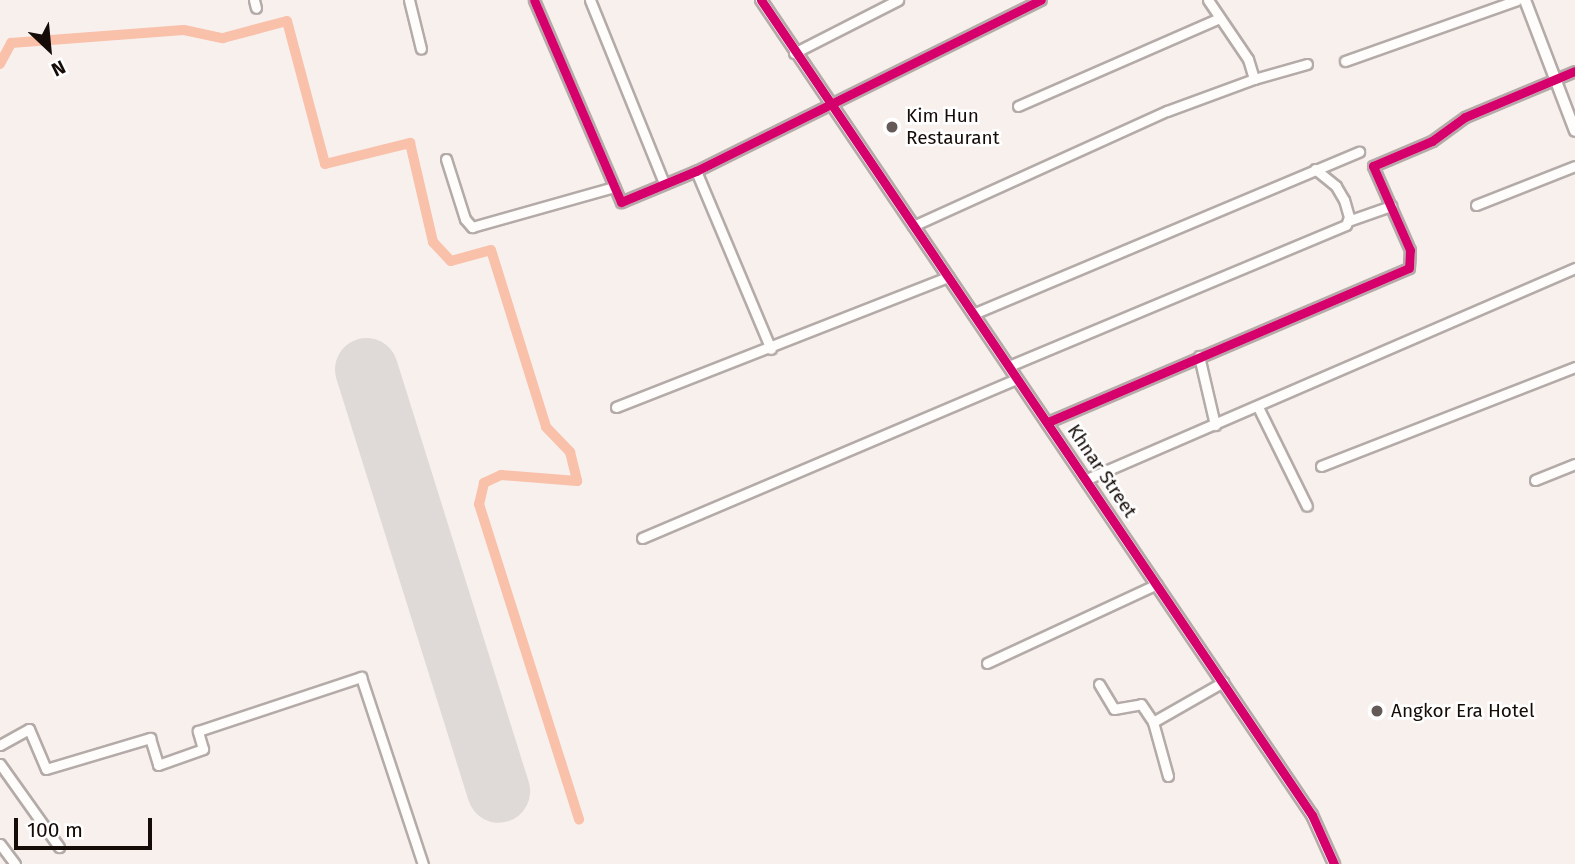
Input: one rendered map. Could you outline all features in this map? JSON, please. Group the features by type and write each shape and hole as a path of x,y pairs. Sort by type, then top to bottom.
{"street":[{"path":"409,0 421,49"},
{"path":"534,0 621,202 696,171 1041,0"},
{"path":"590,0 664,183"},
{"name":"Khnar Street","path":"761,0 828,105 1087,479 1312,815 1334,864"},
{"path":"794,53 898,0"},
{"path":"1208,0 1248,59 1254,79"},
{"path":"1345,61 1517,0"},
{"path":"1525,0 1575,131"},
{"path":"1018,106 1219,18"},
{"path":"913,226 1035,168 1254,79 1307,64"},
{"path":"1048,422 1409,268 1410,250 1373,166 1432,141 1465,117 1575,71"},
{"path":"973,314 1359,152"},
{"path":"446,159 465,219 472,228 614,187"},
{"path":"1476,205 1575,166"},
{"path":"1315,169 1336,186 1348,209 1348,221"},
{"path":"696,171 771,349"},
{"path":"1009,366 1346,225 1348,221 1391,206"},
{"path":"1087,479 1575,268"},
{"path":"616,407 771,349 948,277"},
{"path":"1199,356 1215,425"},
{"path":"1321,466 1575,367"},
{"path":"642,538 1017,379"},
{"path":"1258,407 1307,506"},
{"path":"1535,480 1575,464"},
{"path":"987,663 1157,584"},
{"path":"0,746 29,729 46,769 150,738 158,765 203,749 198,731 361,677 423,864"},
{"path":"1153,722 1223,682"},
{"path":"1099,684 1114,709 1141,704 1153,722 1168,776"},
{"path":"0,764 59,847"},
{"path":"0,844 15,864"}],"waterway":[{"path":"0,64 11,43 184,30 223,38 287,21 325,164 410,143 433,242 451,261 491,250 546,427 570,452 577,481 501,475 484,483 479,504 579,820"}],"runway":[{"path":"366,369 498,791"}],"cycle path":[{"path":"534,0 621,202 696,171 1041,0"},
{"path":"761,0 1312,815 1334,864"},
{"path":"1048,422 1409,268 1410,250 1373,166 1432,141 1465,117 1575,71"}],"place":[{"name":"Kim Hun Restaurant","path":"892,127"},
{"name":"Angkor Era Hotel","path":"1377,711"}]}
